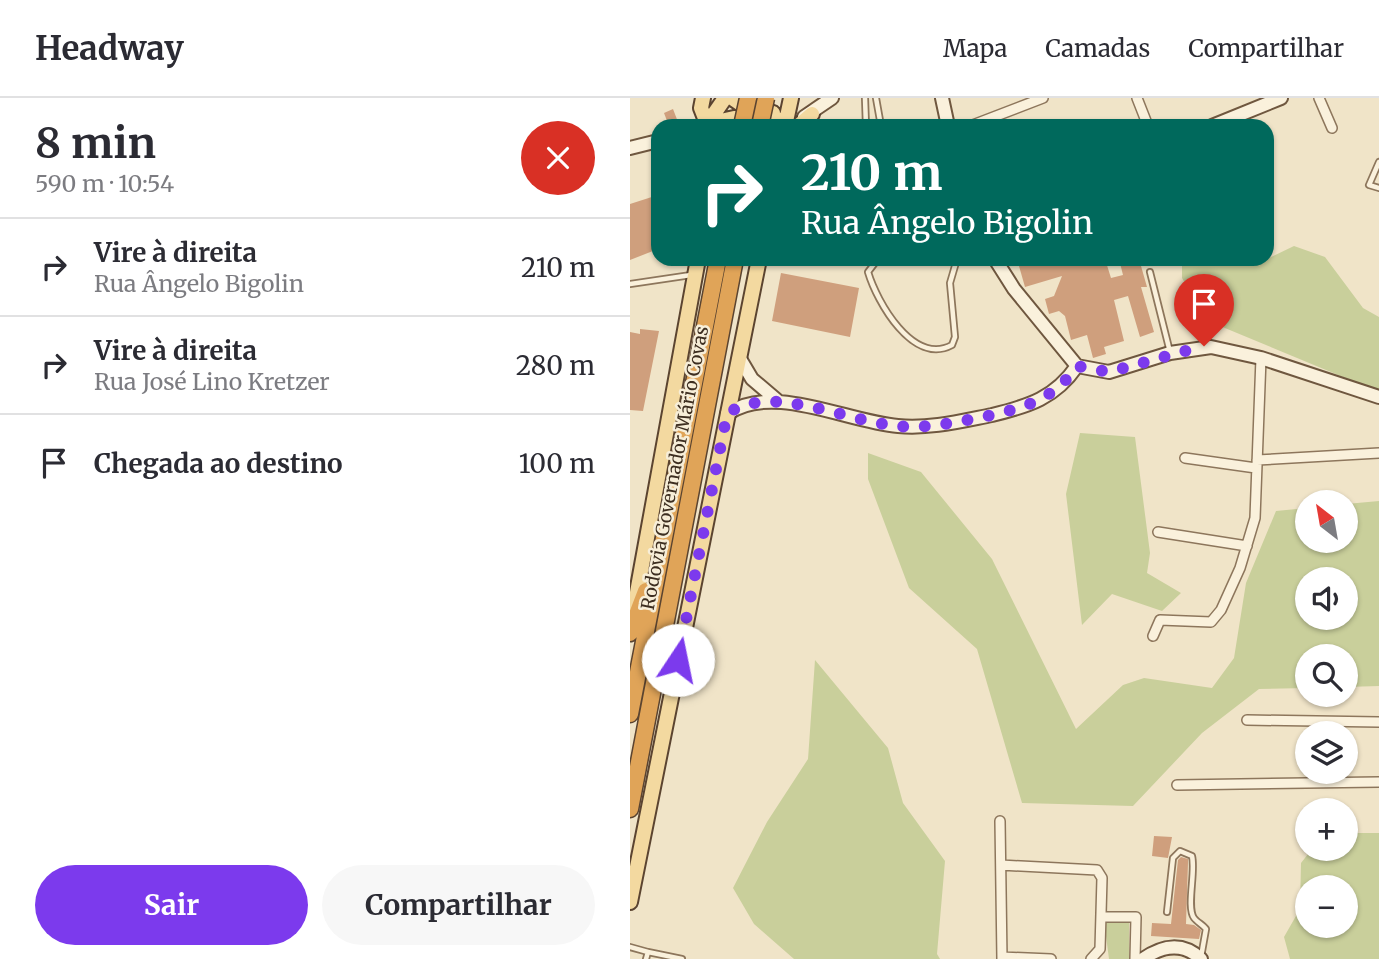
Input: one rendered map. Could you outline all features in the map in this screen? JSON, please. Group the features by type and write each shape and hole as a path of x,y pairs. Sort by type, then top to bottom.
{"highway":[{"path":"744,119 748,98"},
{"path":"762,119 766,98"},
{"name":"Rodovia Governador Mário Covas","path":"630,714 717,266"},
{"name":"Rodovia Governador Mário Covas","path":"630,809 734,266"},
{"path":"630,632 661,553"}],"main road":[{"path":"703,98 701,108 704,119"},
{"path":"710,119 725,98"},
{"path":"732,98 739,106 775,113 783,119"},
{"path":"790,119 791,98"},
{"path":"801,119 812,114"},
{"path":"630,632 635,586 697,266"},
{"path":"630,902 758,266"}],"street":[{"path":"812,114 832,98"},
{"path":"942,98 946,119"},
{"path":"988,119 1043,98"},
{"path":"1137,98 1145,119"},
{"path":"1229,119 1281,98"},
{"path":"1320,98 1332,128"},
{"path":"630,148 651,143"},
{"path":"999,266 1014,289 1077,366 1109,372 1170,353 1211,347 1261,358 1379,397"},
{"path":"739,357 752,379 778,402"},
{"path":"1153,636 1160,620 1195,623 1211,622 1217,618 1247,546 1255,518 1261,358"},
{"path":"727,414 751,403 769,399 876,424 913,427 946,425 1031,405 1056,391 1077,366"},
{"path":"1185,457 1256,464 1379,453"},
{"path":"1158,532 1247,546"},
{"path":"1247,720 1379,722"},
{"path":"1177,785 1379,782"},
{"path":"1000,821 1002,958 1051,959"},
{"path":"1001,865 1097,870 1102,877 1100,949 1091,959"},
{"path":"1101,917 1136,917 1135,959"},
{"path":"1143,959 1172,947 1190,950 1201,958"}],"lane":[{"path":"865,98 866,119"},
{"path":"876,98 880,119"},
{"path":"1379,162 1369,185 1379,188"},
{"path":"873,266 868,272 890,320 909,338 934,349 951,345 955,337 950,283 955,266"},
{"path":"1150,272 1170,353"},
{"path":"630,284 695,274"},
{"path":"1167,912 1173,858 1180,851 1192,856 1194,865 1191,910 1194,918 1206,929 1201,958"},
{"path":"630,947 682,959"},
{"path":"646,959 648,952"}],"green space":[{"path":"1294,246 1325,257 1363,308 1379,317 1379,392 1208,321 1182,278 1182,266 1274,266 1274,256"},
{"path":"1080,433 1135,437 1150,553 1147,573 1181,593 1162,611 1112,594 1082,625 1066,494"},
{"path":"868,453 921,472 992,559 1076,729 1123,685 1144,678 1212,688 1234,658 1246,583 1276,511 1295,509 1295,553 1358,553 1358,503 1379,501 1379,686 1358,687 1358,644 1295,644 1295,688 1259,689 1202,733 1133,806 1022,803 977,649 909,588 868,479"},
{"path":"815,660 888,748 903,803 945,861 937,954 940,959 794,959 754,924 733,888 767,822 808,759"},
{"path":"1358,833 1379,833 1379,959 1290,959 1284,937 1295,918 1295,938 1358,938 1358,875 1301,875 1301,863 1358,861"},
{"path":"1129,919 1129,959 1109,959 1104,921"}],"building":[{"path":"673,109 677,119 666,119 664,113"},
{"path":"651,197 651,252 630,260 630,204"},
{"path":"1019,266 1107,266 1111,278 1123,275 1121,266 1141,266 1147,287 1141,287 1154,332 1140,337 1128,296 1114,300 1124,341 1104,347 1106,354 1093,358 1087,335 1071,340 1065,316 1059,311 1049,314 1045,299 1054,296 1062,276 1025,287"},
{"path":"781,273 859,288 850,337 772,321"},
{"path":"640,329 659,331 643,411 630,410 630,332 640,334"},
{"path":"1154,836 1172,837 1168,858 1152,856"},
{"path":"1181,857 1188,859 1186,924 1201,930 1199,939 1151,936 1152,923 1171,924 1178,860"}],"route":[{"path":"678,660 727,414 738,406 769,399 876,424 913,427 946,425 1014,410 1047,398 1065,383 1077,366 1096,372 1109,372 1170,353 1204,346"}]}
